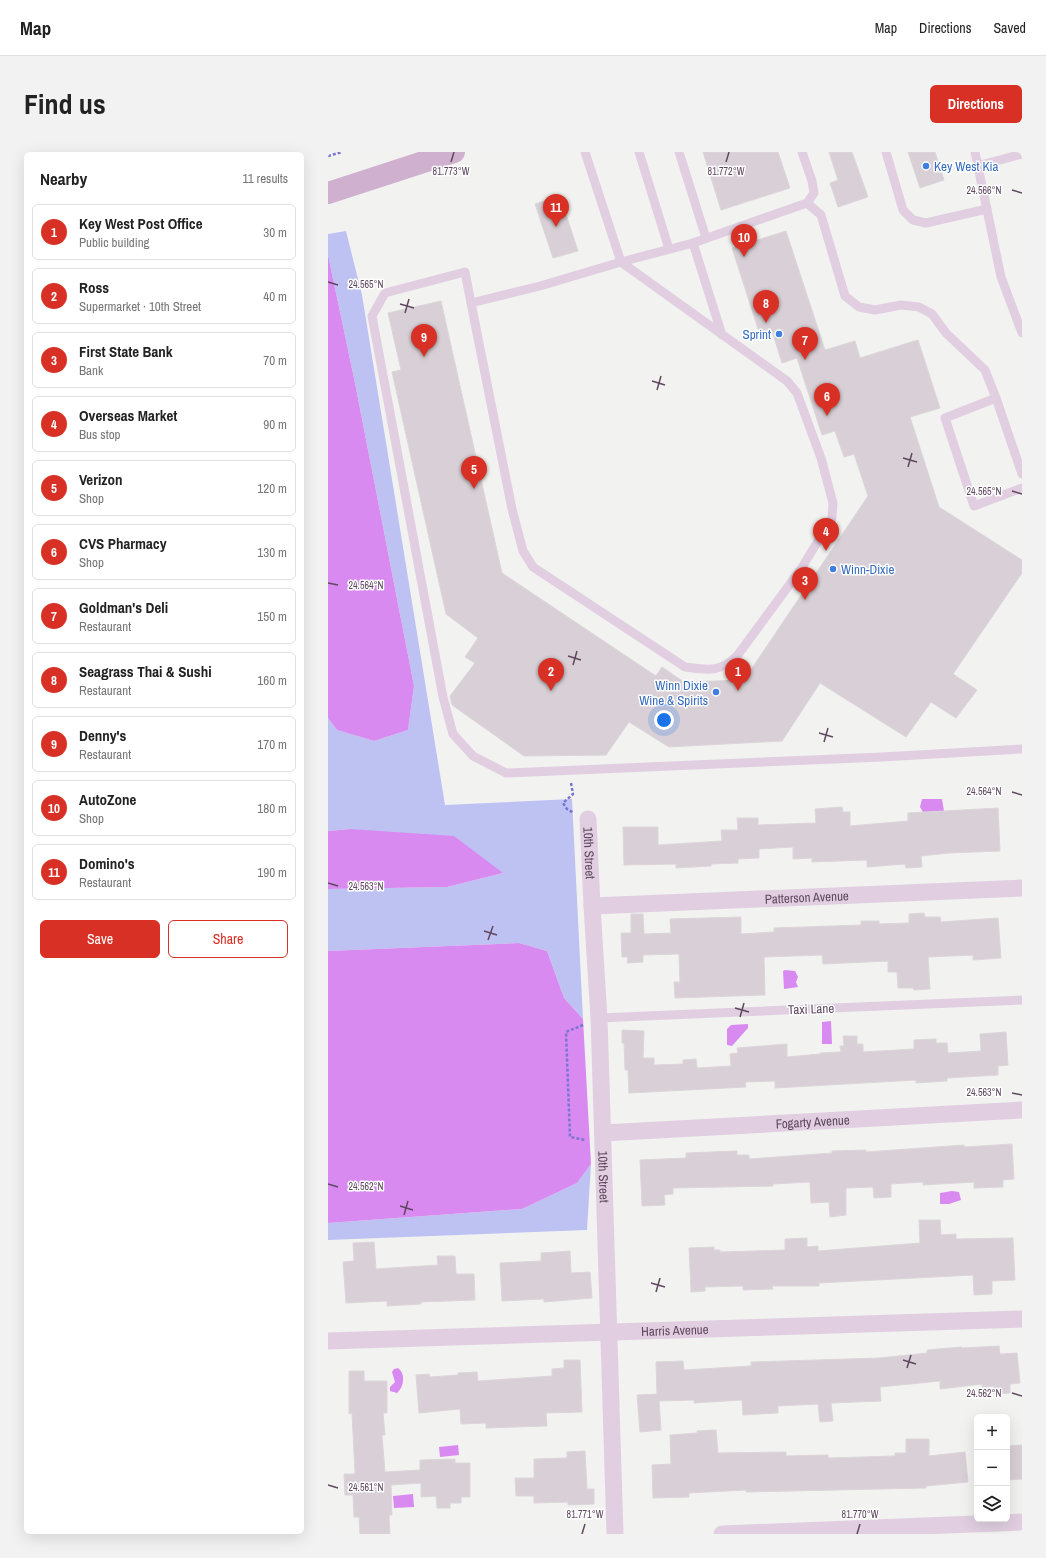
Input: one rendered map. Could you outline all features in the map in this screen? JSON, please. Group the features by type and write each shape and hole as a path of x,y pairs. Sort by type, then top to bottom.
{"main road":[{"path":"338,190 454,152"}],"street":[{"name":"10th Street","path":"588,819 592,906 593,1021 597,1137 608,1333 615,1534"},
{"name":"Patterson Avenue","path":"592,906 1022,888"},
{"name":"Fogarty Avenue","path":"597,1137 1022,1110"},
{"name":"Harris Avenue","path":"328,1341 1022,1319"},
{"path":"722,1534 1022,1522"}],"lane":[{"path":"585,152 621,262 787,381 797,393 821,458 833,503 832,518 825,532 801,568 737,656 726,666 710,670 685,667 533,566 523,551 512,509 465,272 385,293 372,316 443,697 453,734 473,756 506,773 882,757 1022,749"},
{"path":"639,152 669,249"},
{"path":"680,152 706,238"},
{"path":"471,303 693,243 807,204 814,194 812,181 802,152"},
{"path":"886,152 903,210 913,220 926,223 987,209"},
{"path":"975,152 1001,277 1022,333"},
{"path":"977,166 1022,154"},
{"path":"807,204 821,216 845,296 859,307 875,310 901,305 919,307 932,314 946,333 984,370 996,398 1022,474"},
{"path":"693,243 722,335"},
{"path":"996,398 945,418 974,506 1022,488"},
{"name":"Taxi Lane","path":"593,1021 1022,1000"}],"path":[{"path":"328,156 342,152"},
{"path":"570,770 573,794 563,803 571,812 584,815 588,819"},
{"path":"593,1021 566,1032 570,1137 597,1137"}],"shaded area":[{"path":"346,231 362,295 445,805 572,799 583,1019 564,998 547,951 519,943 328,951 328,889 447,887 503,873 350,829 328,831 328,718 337,730 374,741 408,730 414,686 355,383 328,255 328,234"},
{"path":"328,255 355,383 414,686 408,730 374,741 337,730 328,718"},
{"path":"922,799 942,799 944,811 923,812 920,807"},
{"path":"350,829 454,836 503,873 447,887 328,889 328,831"},
{"path":"519,943 547,951 564,998 583,1019 591,1164 577,1183 522,1209 328,1223 328,951"},
{"path":"783,971 795,971 798,977 796,982 798,987 784,989"},
{"path":"831,1021 832,1044 822,1044 822,1022"},
{"path":"748,1024 748,1028 732,1046 727,1045 727,1029 731,1025"},
{"path":"591,1164 587,1230 328,1240 328,1223 522,1209 577,1183"},
{"path":"952,1191 959,1192 961,1200 949,1204 940,1204 940,1193"},
{"path":"398,1368 403,1377 403,1384 397,1393 390,1391 390,1387 395,1382 392,1372 394,1369"},
{"path":"458,1445 459,1455 440,1457 439,1447"},
{"path":"413,1494 414,1507 394,1508 393,1496"}],"building":[{"path":"703,152 778,152 790,188 721,210"},
{"path":"829,152 852,152 868,197 838,207 830,183 838,180"},
{"name":"Key West Kia","path":"908,152 935,152 944,180 920,188"},
{"path":"560,196 578,251 553,258 535,204"},
{"path":"786,231 825,350 855,341 860,358 918,340 940,408 910,417 939,507 1022,560 1022,573 953,674 977,690 956,718 931,702 906,737 820,683 782,741 669,747 629,722 606,755 524,756 452,705 450,696 475,663 465,657 478,638 446,614 392,372 401,370 388,313 441,301 502,573 656,676 662,667 684,682 744,680 868,496 854,454 844,457 835,431 822,435 797,358 782,363 772,331 760,335 732,248"},
{"path":"842,807 843,812 850,812 850,826 908,821 908,813 998,808 1000,851 949,853 921,856 922,867 906,868 905,864 867,867 867,860 812,862 812,858 793,859 793,847 759,849 759,858 738,859 738,863 711,864 711,866 676,868 676,864 624,865 623,827 658,827 658,845 722,841 721,830 738,830 737,818 758,818 758,825 816,823 815,809"},
{"path":"924,913 925,917 940,917 941,922 998,918 1001,958 973,960 973,955 928,957 930,989 914,990 913,988 898,988 897,972 888,972 888,961 823,964 822,955 764,957 765,995 675,998 674,982 680,982 679,954 643,955 643,962 627,963 628,957 622,957 621,933 631,933 631,914 643,914 644,934 671,933 670,919 741,917 741,934 774,932 774,928 861,925 861,921 879,921 879,924 909,923 909,914"},
{"path":"622,1030 644,1031 643,1058 654,1058 654,1065 683,1064 683,1060 696,1059 697,1068 731,1066 730,1054 738,1053 737,1048 787,1044 787,1057 841,1052 840,1046 844,1046 843,1036 857,1036 857,1044 863,1044 863,1052 914,1049 914,1040 936,1039 936,1043 947,1043 948,1053 981,1051 980,1034 1006,1032 1008,1065 998,1066 998,1075 947,1078 947,1081 916,1083 916,1080 775,1088 775,1081 745,1082 746,1087 629,1093 628,1070 625,1070"},
{"path":"1012,1144 1014,1179 1003,1180 1003,1187 974,1188 974,1182 923,1185 923,1182 891,1184 891,1197 874,1198 873,1187 846,1188 846,1215 830,1217 829,1202 811,1203 810,1182 773,1184 773,1186 673,1188 673,1194 664,1195 665,1205 642,1206 640,1160 686,1158 686,1153 737,1151 737,1155 749,1155 749,1159 832,1153 832,1151 866,1150 866,1152 964,1145 964,1147"},
{"path":"919,1220 940,1220 941,1235 956,1234 956,1239 1013,1238 1015,1280 992,1281 992,1294 974,1295 973,1275 819,1283 819,1286 772,1286 773,1289 743,1290 743,1286 705,1287 705,1291 691,1292 689,1248 714,1247 714,1250 720,1250 720,1252 785,1250 785,1239 807,1238 807,1247 818,1246 818,1251 920,1243"},
{"path":"374,1242 376,1269 438,1265 437,1256 455,1256 456,1274 474,1274 475,1300 421,1302 421,1304 387,1306 387,1301 346,1303 343,1262 354,1261 353,1243"},
{"path":"570,1251 571,1273 590,1272 592,1298 544,1302 544,1299 502,1301 500,1263 541,1261 541,1253"},
{"path":"999,1346 1000,1354 1017,1353 1020,1383 1010,1384 1010,1393 994,1394 994,1386 982,1387 982,1384 940,1389 940,1381 880,1387 881,1401 831,1403 833,1421 820,1422 818,1404 778,1406 778,1413 743,1415 742,1400 694,1403 694,1400 659,1401 661,1430 640,1432 637,1395 657,1394 656,1362 683,1361 684,1370 751,1366 751,1362 879,1358 927,1353 927,1350"},
{"path":"564,1360 580,1360 582,1412 546,1413 547,1426 486,1428 486,1423 461,1424 460,1409 419,1413 416,1375 429,1374 430,1377 477,1372 478,1381 552,1376 552,1369 564,1368"},
{"path":"349,1371 364,1371 364,1381 387,1381 387,1413 383,1413 385,1435 382,1435 385,1472 420,1470 420,1460 455,1459 455,1463 470,1463 470,1497 461,1497 461,1503 450,1503 450,1508 437,1508 436,1496 421,1497 421,1483 391,1485 392,1515 389,1515 390,1534 360,1534 359,1517 354,1517 353,1495 345,1495 344,1474 355,1474 352,1413 349,1414"},
{"path":"716,1430 718,1453 786,1452 786,1456 828,1455 828,1458 895,1456 895,1453 906,1453 906,1439 929,1439 929,1456 965,1452 968,1482 926,1486 926,1488 746,1492 746,1490 689,1493 689,1497 653,1498 652,1465 671,1464 670,1435"},
{"path":"1022,1445 1022,1479 1010,1480 1010,1446"},
{"path":"585,1451 587,1489 594,1489 594,1504 568,1505 568,1502 534,1503 534,1496 516,1496 515,1478 534,1478 534,1459 567,1458 567,1452"}],"place":[{"name":"Key West Kia","path":"926,166"},
{"name":"Domino's","path":"556,227"},
{"name":"AutoZone","path":"744,257"},
{"name":"Seagrass Thai & Sushi","path":"766,323"},
{"name":"Sprint","path":"779,334"},
{"name":"Denny's","path":"424,357"},
{"name":"Goldman's Deli","path":"805,360"},
{"name":"CVS Pharmacy","path":"827,416"},
{"name":"Verizon","path":"474,489"},
{"name":"Overseas Market","path":"826,551"},
{"name":"Winn-Dixie","path":"833,569"},
{"name":"First State Bank","path":"805,600"},
{"name":"Ross","path":"551,691"},
{"name":"Key West Post Office","path":"738,691"},
{"name":"Winn Dixie Wine & Spirits","path":"716,692"}]}
